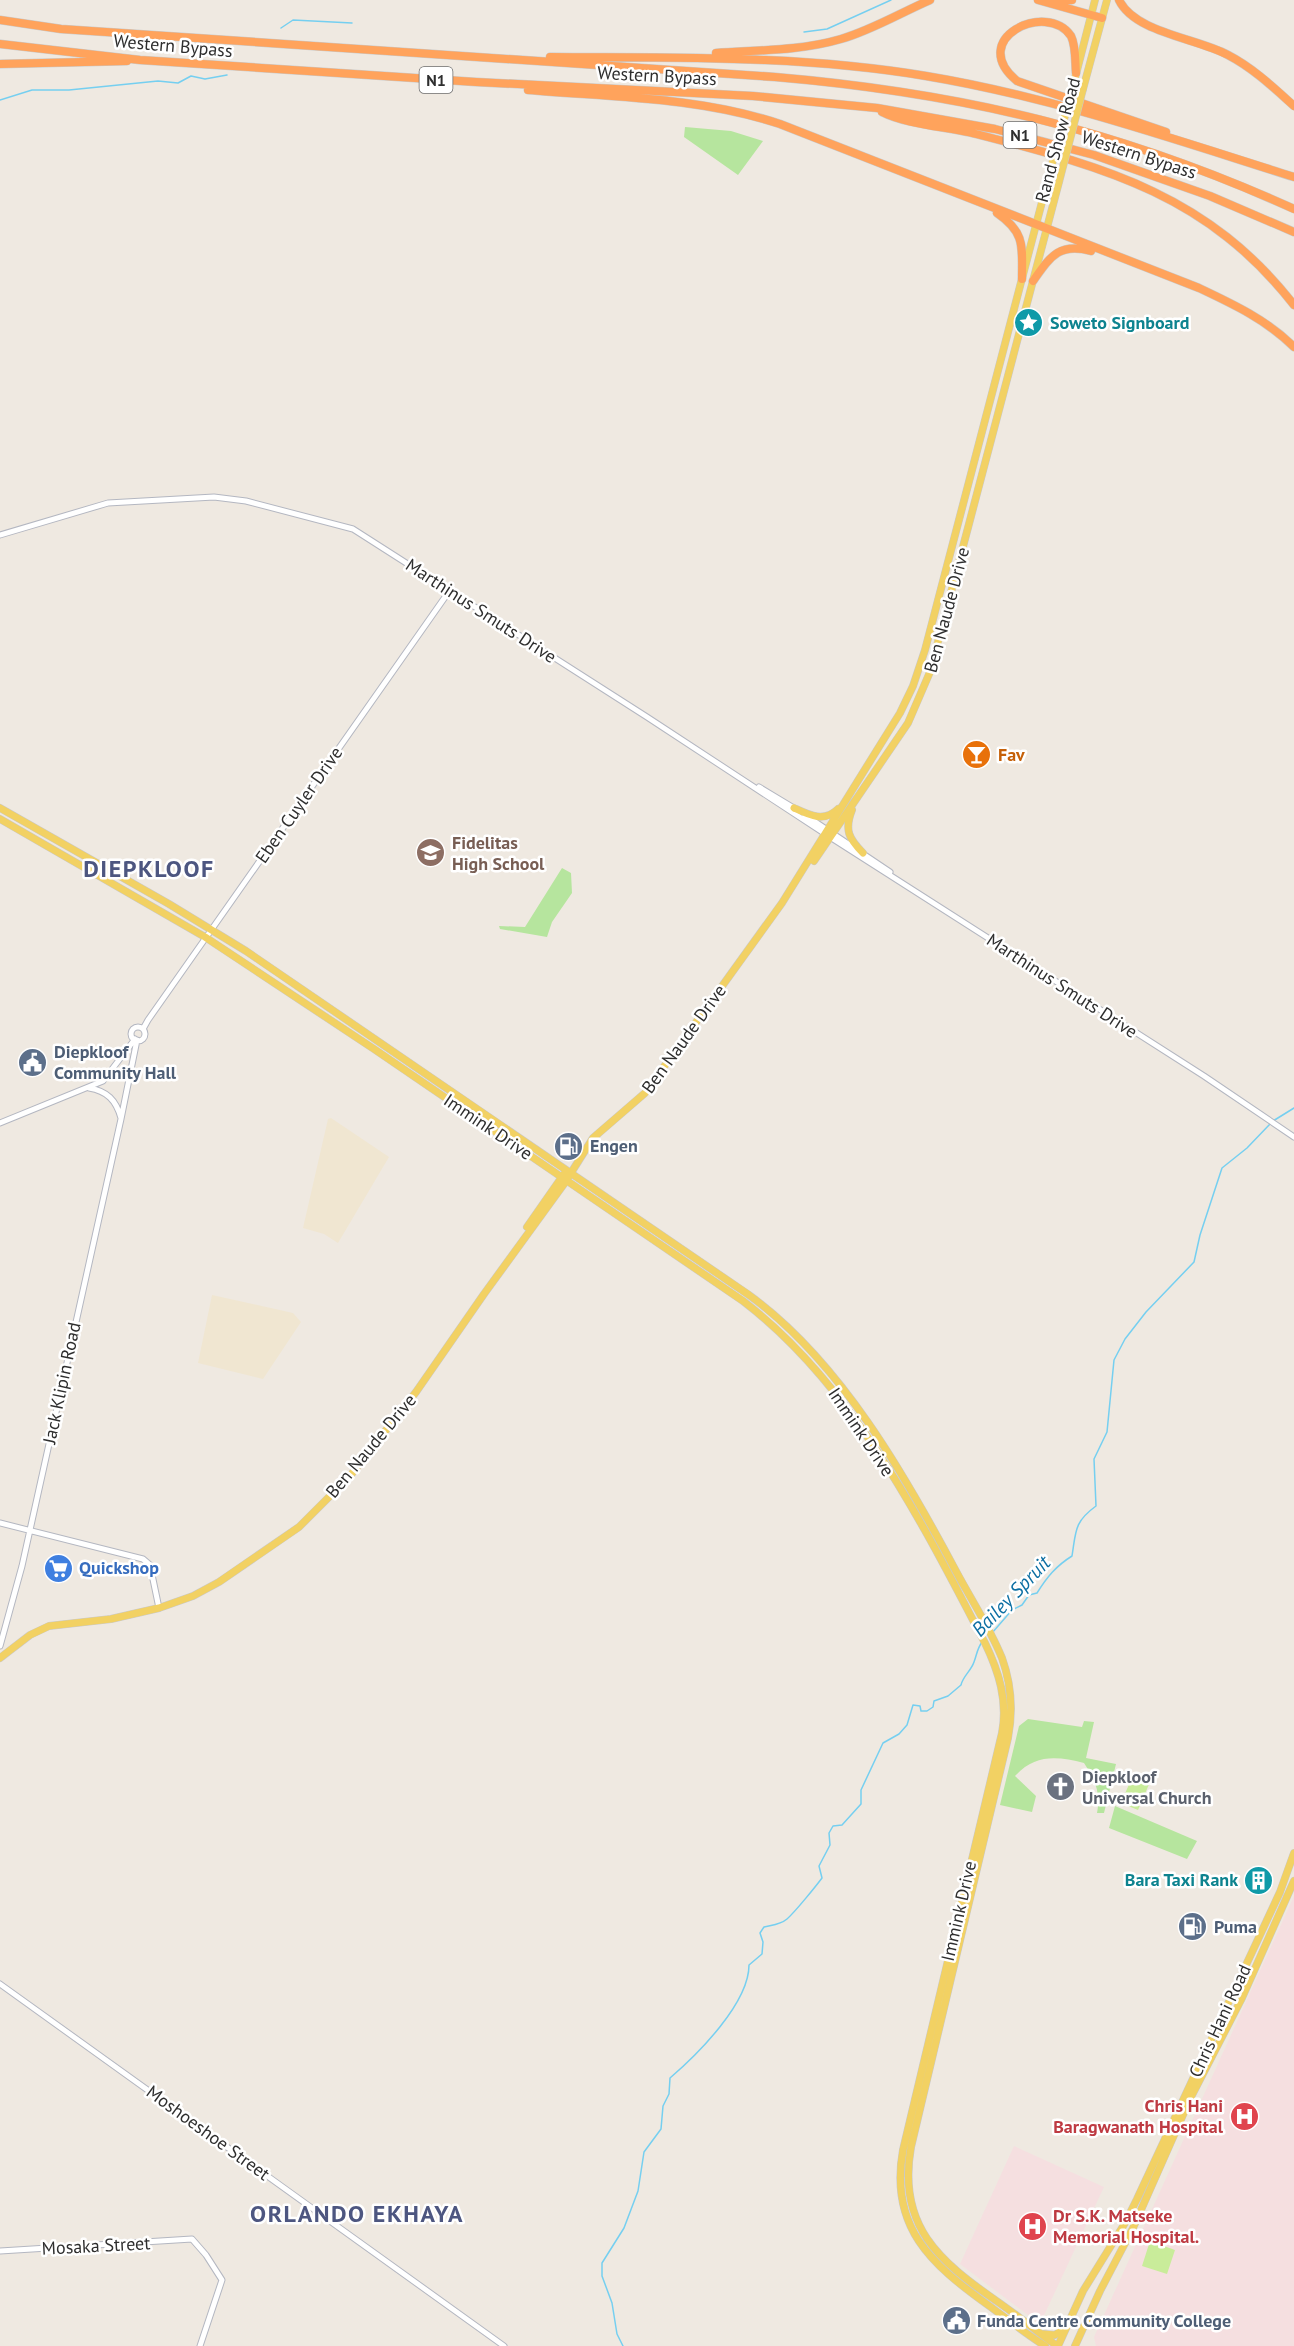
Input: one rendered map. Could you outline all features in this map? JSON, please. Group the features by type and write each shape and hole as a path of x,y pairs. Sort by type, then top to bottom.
{"highway":[{"path":"700,57 717,53 794,49 822,44 863,31 930,0"},
{"path":"1039,0 1060,2 1072,0"},
{"path":"1039,0 1102,18"},
{"path":"1119,0 1123,9 1135,19 1211,47 1240,61 1294,106"},
{"path":"1076,73 1071,34 1055,18 1032,14 1015,21 1007,31 1002,44 1001,58 1008,72 1017,81 1227,152 1241,160"},
{"name":"Western Bypass","path":"0,20 72,30 837,82 970,102 1047,120 1165,156 1294,209"},
{"name":"Western Bypass","path":"0,44 140,60 476,82 753,96 877,108 984,127 1094,155 1200,192 1294,232"},
{"path":"483,57 700,57 826,63 926,76 1065,106 1294,177"},
{"path":"0,64 113,63 140,60"},
{"path":"476,82 521,89 700,104 780,124 1226,300 1260,320 1294,347"},
{"path":"877,108 891,116 974,133 1038,150 1105,172 1163,195 1203,218 1237,244 1277,283 1294,305"},
{"path":"985,205 1011,224 1019,234 1022,245 1022,279"},
{"path":"1033,281 1049,259 1065,249 1078,248 1116,257"}],"main road":[{"name":"Rand Show Road","path":"1022,279 1095,0"},
{"name":"Rand Show Road","path":"1033,281 1107,0"},
{"name":"Ben Naude Drive","path":"0,1658 30,1635 50,1626 111,1619 159,1608 193,1596 219,1582 299,1527 361,1463 420,1387 566,1175 599,1131 645,1093 829,834 854,795 900,713 920,668 1022,279"},
{"name":"Ben Naude Drive","path":"854,795 908,723 930,672 1033,281"},
{"path":"794,808 816,817 828,816 854,795"},
{"path":"854,795 847,829 851,840 863,854"},
{"name":"Immink Drive","path":"0,808 211,928 566,1175 770,1321 846,1404 910,1504 985,1643 996,1665 1002,1687 1004,1722 903,2150 901,2188 905,2208 912,2228 924,2249 937,2265 962,2287 1041,2341 1058,2346"},
{"name":"Immink Drive","path":"0,819 206,937 758,1302 776,1316 840,1384 860,1409 933,1529 990,1635 1006,1671 1011,1708 1010,1728 909,2165 909,2188 915,2215 928,2241 943,2260 1041,2341"},
{"name":"Chris Hani Road","path":"1058,2346 1089,2281 1125,2223 1211,2045 1280,1892 1294,1853"},
{"name":"Chris Hani Road","path":"1075,2346 1100,2291 1134,2228 1190,2099 1223,2037 1294,1881"},
{"path":"1247,1964 1255,1960 1271,1933"},
{"path":"1041,2341 1058,2334 1067,2326"}],"street":[{"name":"Marthinus Smuts Drive","path":"0,535 108,503 224,497 305,515 353,529 1212,1081 1294,1137"},
{"name":"Eben Cuyler Drive","path":"136,1039 133,1030 142,1028 148,1020 450,590"},
{"path":"744,780 794,808 829,834"},
{"name":"Marthinus Smuts Drive","path":"829,834 863,854 913,889"},
{"path":"0,1123 106,1079 128,1048 136,1039 145,1035 142,1028"},
{"path":"121,1119 136,1039"},
{"path":"87,1087 109,1095 117,1106 121,1119"},
{"name":"Jack Klipin Road","path":"0,1646 11,1612 121,1119"},
{"path":"0,1523 143,1559 150,1565 159,1608"},
{"name":"Moshoeshoe Street","path":"0,1984 504,2346"},
{"name":"Mosaka Street","path":"0,2251 192,2239 206,2255 222,2280 200,2346"}],"shaded area":[{"path":"331,1118 389,1157 338,1243 324,1234 303,1228 328,1119"},
{"path":"212,1295 293,1313 301,1322 263,1379 198,1363"},
{"name":"Chris Hani Baragwanath Hospital","path":"1294,1896 1294,2346 1096,2346 1094,2337"},
{"name":"Dr S.K. Matseke Memorial Hospital.","path":"1014,2146 1104,2187 1040,2324 960,2264"}],"green space":[{"path":"685,127 731,131 763,141 738,175 684,137"},
{"path":"562,868 571,873 572,893 552,922 547,937 500,929 499,926 525,927"},
{"path":"1028,1719 1082,1727 1084,1721 1094,1722 1086,1758 1116,1764 1104,1813 1097,1813 1096,1787 1084,1763 1056,1758 1039,1760 1015,1776 1036,1796 1032,1812 1000,1805 1019,1726"},
{"path":"1133,1775 1150,1782 1138,1810 1121,1803"},
{"path":"1115,1806 1197,1841 1187,1859 1109,1828"},
{"path":"1150,2241 1175,2250 1167,2274 1142,2266"}],"waterway":[{"path":"804,32 827,29 891,0"},
{"path":"281,28 293,20 352,23"},
{"path":"0,100 32,90 69,90 158,81 178,83 191,76 205,79 227,75"},
{"name":"Bailey Spruit","path":"1273,1121 1294,1108"},
{"name":"Bailey Spruit","path":"992,1633 1012,1610 1022,1605 1029,1595 1037,1593 1052,1572 1072,1556 1077,1528 1084,1517 1096,1506 1094,1459 1107,1432 1114,1360 1125,1339 1146,1312 1194,1262 1200,1235 1222,1168 1247,1148 1270,1124"},
{"name":"Bailey Spruit","path":"623,2346 617,2334 612,2303 602,2276 602,2263 624,2228 638,2191 644,2152 661,2129 663,2106 669,2094 670,2078 720,2027 741,1995 747,1980 749,1965 762,1954 763,1942 760,1933 764,1927 779,1924 787,1919 822,1878 819,1866 830,1845 829,1833 833,1826 842,1825 861,1804 861,1790 883,1743 899,1734 907,1725 913,1705 920,1706 921,1711 927,1711 933,1707 934,1701 948,1696 961,1685 973,1665 982,1642"}],"place":[{"name":"Soweto Signboard","path":"1029,323"},
{"name":"Fav","path":"977,755"},
{"name":"Fidelitas High School","path":"431,853"},
{"name":"Diepkloof Community Hall","path":"33,1062"},
{"name":"Engen","path":"569,1146"},
{"name":"Quickshop","path":"58,1568"},
{"name":"Diepkloof Universal Church","path":"1061,1787"},
{"name":"Bara Taxi Rank","path":"1259,1880"},
{"name":"Puma","path":"1193,1927"},
{"name":"Chris Hani Baragwanath Hospital","path":"1244,2116"},
{"name":"Dr S.K. Matseke Memorial Hospital.","path":"1032,2226"},
{"name":"Funda Centre Community College","path":"956,2321"}],"district":[{"name":"DIEPKLOOF","path":"149,869"},
{"name":"ORLANDO EKHAYA","path":"357,2214"}]}
